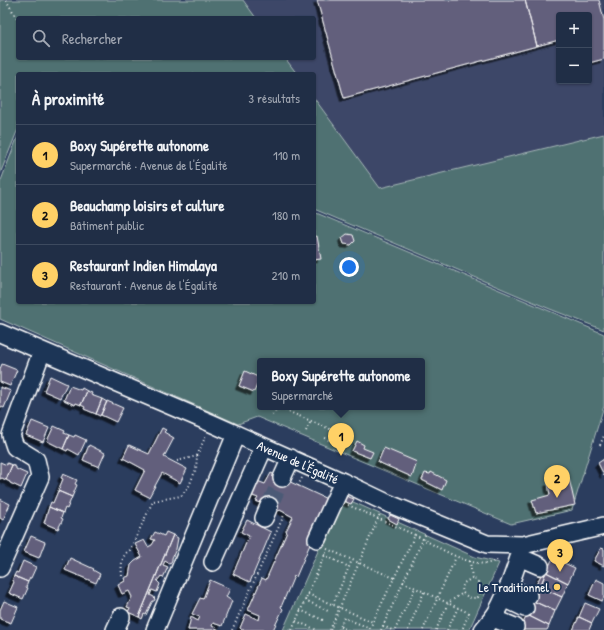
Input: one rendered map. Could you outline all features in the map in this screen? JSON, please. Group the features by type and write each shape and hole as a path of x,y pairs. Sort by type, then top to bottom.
{"street":[{"name":"Avenue de l'Égalité","path":"0,333 211,423 385,502 434,521 486,544 519,549 604,526"},
{"path":"0,568 40,478 36,460 15,447 11,435 42,351"},
{"path":"155,630 236,434"},
{"path":"213,562 264,447"},
{"path":"282,478 290,458"},
{"path":"317,539 343,482"},
{"path":"515,627 488,624 506,593 519,549 540,566"},
{"path":"506,593 526,602"}],"path":[{"path":"6,0 16,17"},
{"path":"272,415 278,410"},
{"path":"285,410 337,432 333,442 322,438"},
{"path":"306,431 310,421"},
{"path":"122,576 121,565 126,553 130,550 153,501 181,496 189,486 196,469 197,456 211,423"},
{"path":"604,436 600,445 604,443"},
{"path":"177,461 197,456"},
{"path":"330,630 385,502"},
{"path":"345,504 415,535 456,557 470,561 483,564 493,563 519,549"},
{"path":"232,630 285,513"},
{"path":"381,630 423,539 434,521"},
{"path":"339,630 344,618 370,629 415,535"},
{"path":"292,630 327,549 394,578"},
{"path":"324,556 349,567"},
{"path":"423,630 456,557"},
{"path":"333,604 352,560"},
{"path":"470,561 472,578"},
{"path":"472,578 477,580 481,585 481,591 478,597 473,599 467,597 463,593 462,588 464,583 472,578"},
{"path":"403,582 469,613 462,630"},
{"path":"395,630 416,588"},
{"path":"408,630 424,592"},
{"path":"436,630 448,603 463,593"},
{"path":"308,594 373,622"},
{"path":"305,600 328,611"},
{"path":"448,630 458,608"},
{"path":"300,610 323,620"},
{"path":"296,621 317,630"},
{"path":"383,626 392,630"},
{"path":"340,627 348,630"}],"shaded area":[{"path":"243,0 604,0 604,134 380,188 316,101 316,72 296,72 286,60 316,60 316,16 255,16"}],"green space":[{"path":"0,0 243,0 255,16 16,16 16,60 286,60 296,72 16,72 16,134 0,174"},
{"path":"316,101 380,188 604,134 604,330 550,309 316,210"},
{"path":"16,141 16,304 316,304 316,213 604,334 604,406 572,510 511,524 257,417 238,424 0,319 0,183"},
{"path":"342,497 475,557 499,563 469,630 283,630"}],"building":[{"path":"317,0 525,0 537,46 344,98"},
{"path":"525,0 599,0 604,20 604,59 592,62 592,12 556,12 556,41 537,46"},
{"path":"347,234 353,235 355,241 351,245 344,244 342,238"},
{"path":"316,236 321,259 316,260"},
{"path":"2,364 17,370 10,386 0,382 0,369"},
{"path":"245,371 257,377 257,385 254,392 239,386"},
{"path":"50,376 67,384 60,398 44,391"},
{"path":"70,386 81,390 82,388 87,391 81,405 76,403 75,405 64,400"},
{"path":"0,387 11,391 4,408 0,406"},
{"path":"87,391 92,393 91,395 102,399 96,414 84,409 85,407 81,405"},
{"path":"102,399 107,402 100,416 96,414"},
{"path":"107,401 123,408 116,422 101,415"},
{"path":"32,421 49,428 43,442 26,435"},
{"path":"54,426 65,431 64,433 69,435 63,449 47,441"},
{"path":"162,428 166,430 164,432 174,438 164,457 187,469 180,483 162,473 149,497 135,490 145,470 123,458 129,445 149,454"},
{"path":"69,435 74,437 75,435 86,440 79,455 68,449 67,451 63,449"},
{"path":"357,441 364,445 363,448 373,452 370,458 352,451"},
{"path":"89,445 105,453 99,467 83,460"},
{"path":"384,448 417,462 412,477 378,462"},
{"path":"604,459 604,475 598,463"},
{"path":"0,462 7,465 7,463 12,465 6,480 2,478 0,479"},
{"path":"12,465 16,467 16,469 27,474 21,488 6,480"},
{"path":"431,472 446,480 442,490 422,480 425,473 430,474"},
{"path":"271,473 329,500 296,577 294,576 281,607 283,609 273,630 242,630 240,628 246,614 259,620 260,615 248,610 262,578 266,580 293,517 280,510 279,511 256,501 258,498 245,493 252,479 265,484"},
{"path":"63,474 77,480 75,484 77,485 72,497 58,491 63,479 61,478"},
{"path":"569,478 575,505 536,513 532,500 550,495 548,483"},
{"path":"58,491 72,497 67,509 65,508 63,513 49,507 51,502 53,503"},
{"path":"343,495 354,499 351,504 341,500"},
{"path":"0,499 10,504 3,520 0,518"},
{"path":"49,507 63,513 61,518 63,519 58,529 44,523"},
{"path":"390,515 399,519 397,524 388,519"},
{"path":"247,520 271,532 250,582 233,574 249,536 241,532"},
{"path":"155,532 164,536 166,532 173,535 139,617 128,612 130,608 127,607 132,597 129,591 122,594 118,585 125,581 124,578 129,576 131,565 142,557 135,544 144,540 148,547 152,545 155,540 151,539"},
{"path":"173,535 178,538 172,560 170,564 165,561 163,565 168,567 163,578 161,576 157,581 160,584 157,592 152,590 150,595 154,597 155,600 152,602 146,615 144,614 142,619 139,617"},
{"path":"31,536 45,542 39,558 24,552"},
{"path":"601,548 604,549 604,566 594,561"},
{"path":"70,558 94,569 93,570 100,574 96,583 65,570"},
{"path":"553,558 575,568 568,583 546,572"},
{"path":"23,561 36,567 28,582 14,576 16,572 18,573"},
{"path":"543,571 546,572 540,587 536,585"},
{"path":"546,572 568,583 562,597 540,587"},
{"path":"14,576 28,582 26,587 28,588 23,599 9,593 14,582 12,581"},
{"path":"596,579 604,583 604,597 602,601 589,595"},
{"path":"210,580 230,589 226,597 232,601 222,626 213,623 212,626 219,630 188,630 191,617 198,621 200,617 192,614 200,598 203,599"},
{"path":"540,587 562,597 555,611 533,601"},
{"path":"4,601 18,607 11,623 0,619 0,610"},
{"path":"533,601 555,611 549,626 527,615"},
{"path":"585,603 599,609 592,623 579,617"},
{"path":"527,615 549,626 547,630 520,630"},
{"path":"579,617 592,623 589,630 573,630"}],"tunnel":[{"path":"269,506 282,478"}],"place":[{"name":"Boxy Supérette autonome","path":"341,456"},
{"name":"Beauchamp loisirs et culture","path":"557,498"},
{"name":"Restaurant Indien Himalaya","path":"560,572"},
{"name":"Le Traditionnel","path":"557,587"}]}
